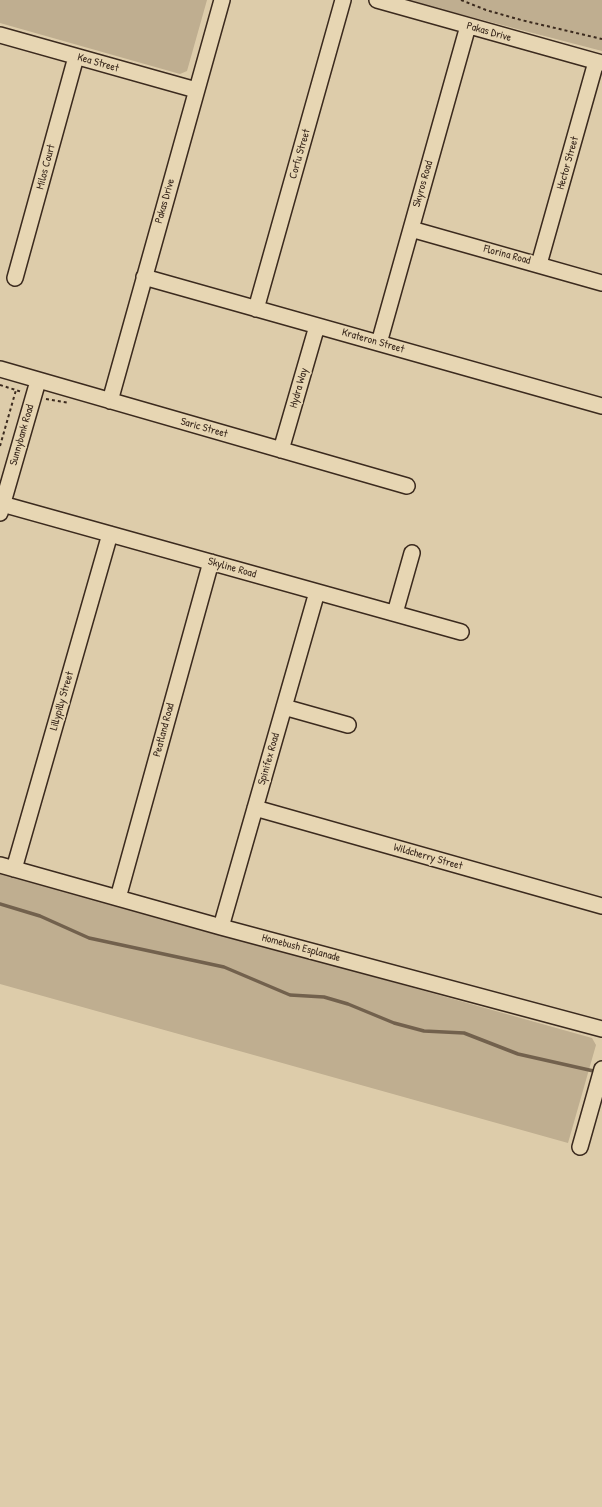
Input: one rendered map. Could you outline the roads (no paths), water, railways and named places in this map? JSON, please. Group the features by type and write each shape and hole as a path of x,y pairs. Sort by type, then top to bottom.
{"street":[{"name":"Pakas Drive","path":"110,402 222,0"},
{"name":"Corfu Street","path":"256,309 343,0"},
{"name":"Pakas Drive","path":"377,0 599,62"},
{"name":"Skyros Road","path":"378,343 468,26"},
{"name":"Kea Street","path":"0,35 196,90"},
{"name":"Milos Court","path":"15,278 76,57"},
{"name":"Hector Street","path":"539,264 599,62"},
{"name":"Florina Road","path":"411,229 602,283"},
{"name":"Krateron Street","path":"144,277 602,406"},
{"name":"Hydra Way","path":"281,450 317,326"},
{"name":"Saric Street","path":"0,370 407,486"},
{"name":"Sunnybank Road","path":"1,508 38,381"},
{"name":"Skyline Road","path":"1,508 110,534 461,632"},
{"name":"Lillypilly Street","path":"7,867 110,534"},
{"path":"395,613 412,553"},
{"name":"Peatland Road","path":"118,898 211,562"},
{"name":"Spinifex Road","path":"221,927 317,592"},
{"path":"284,707 348,725"},
{"name":"Wildcherry Street","path":"255,808 602,906"},
{"name":"Homebush Esplanade","path":"7,867 221,927 602,1029"},
{"path":"580,1147 602,1069"}],"waterway":[{"path":"0,904 40,916 89,938 224,967 290,995 324,997 348,1004 394,1023 424,1031 464,1033 518,1054 598,1072"}]}
